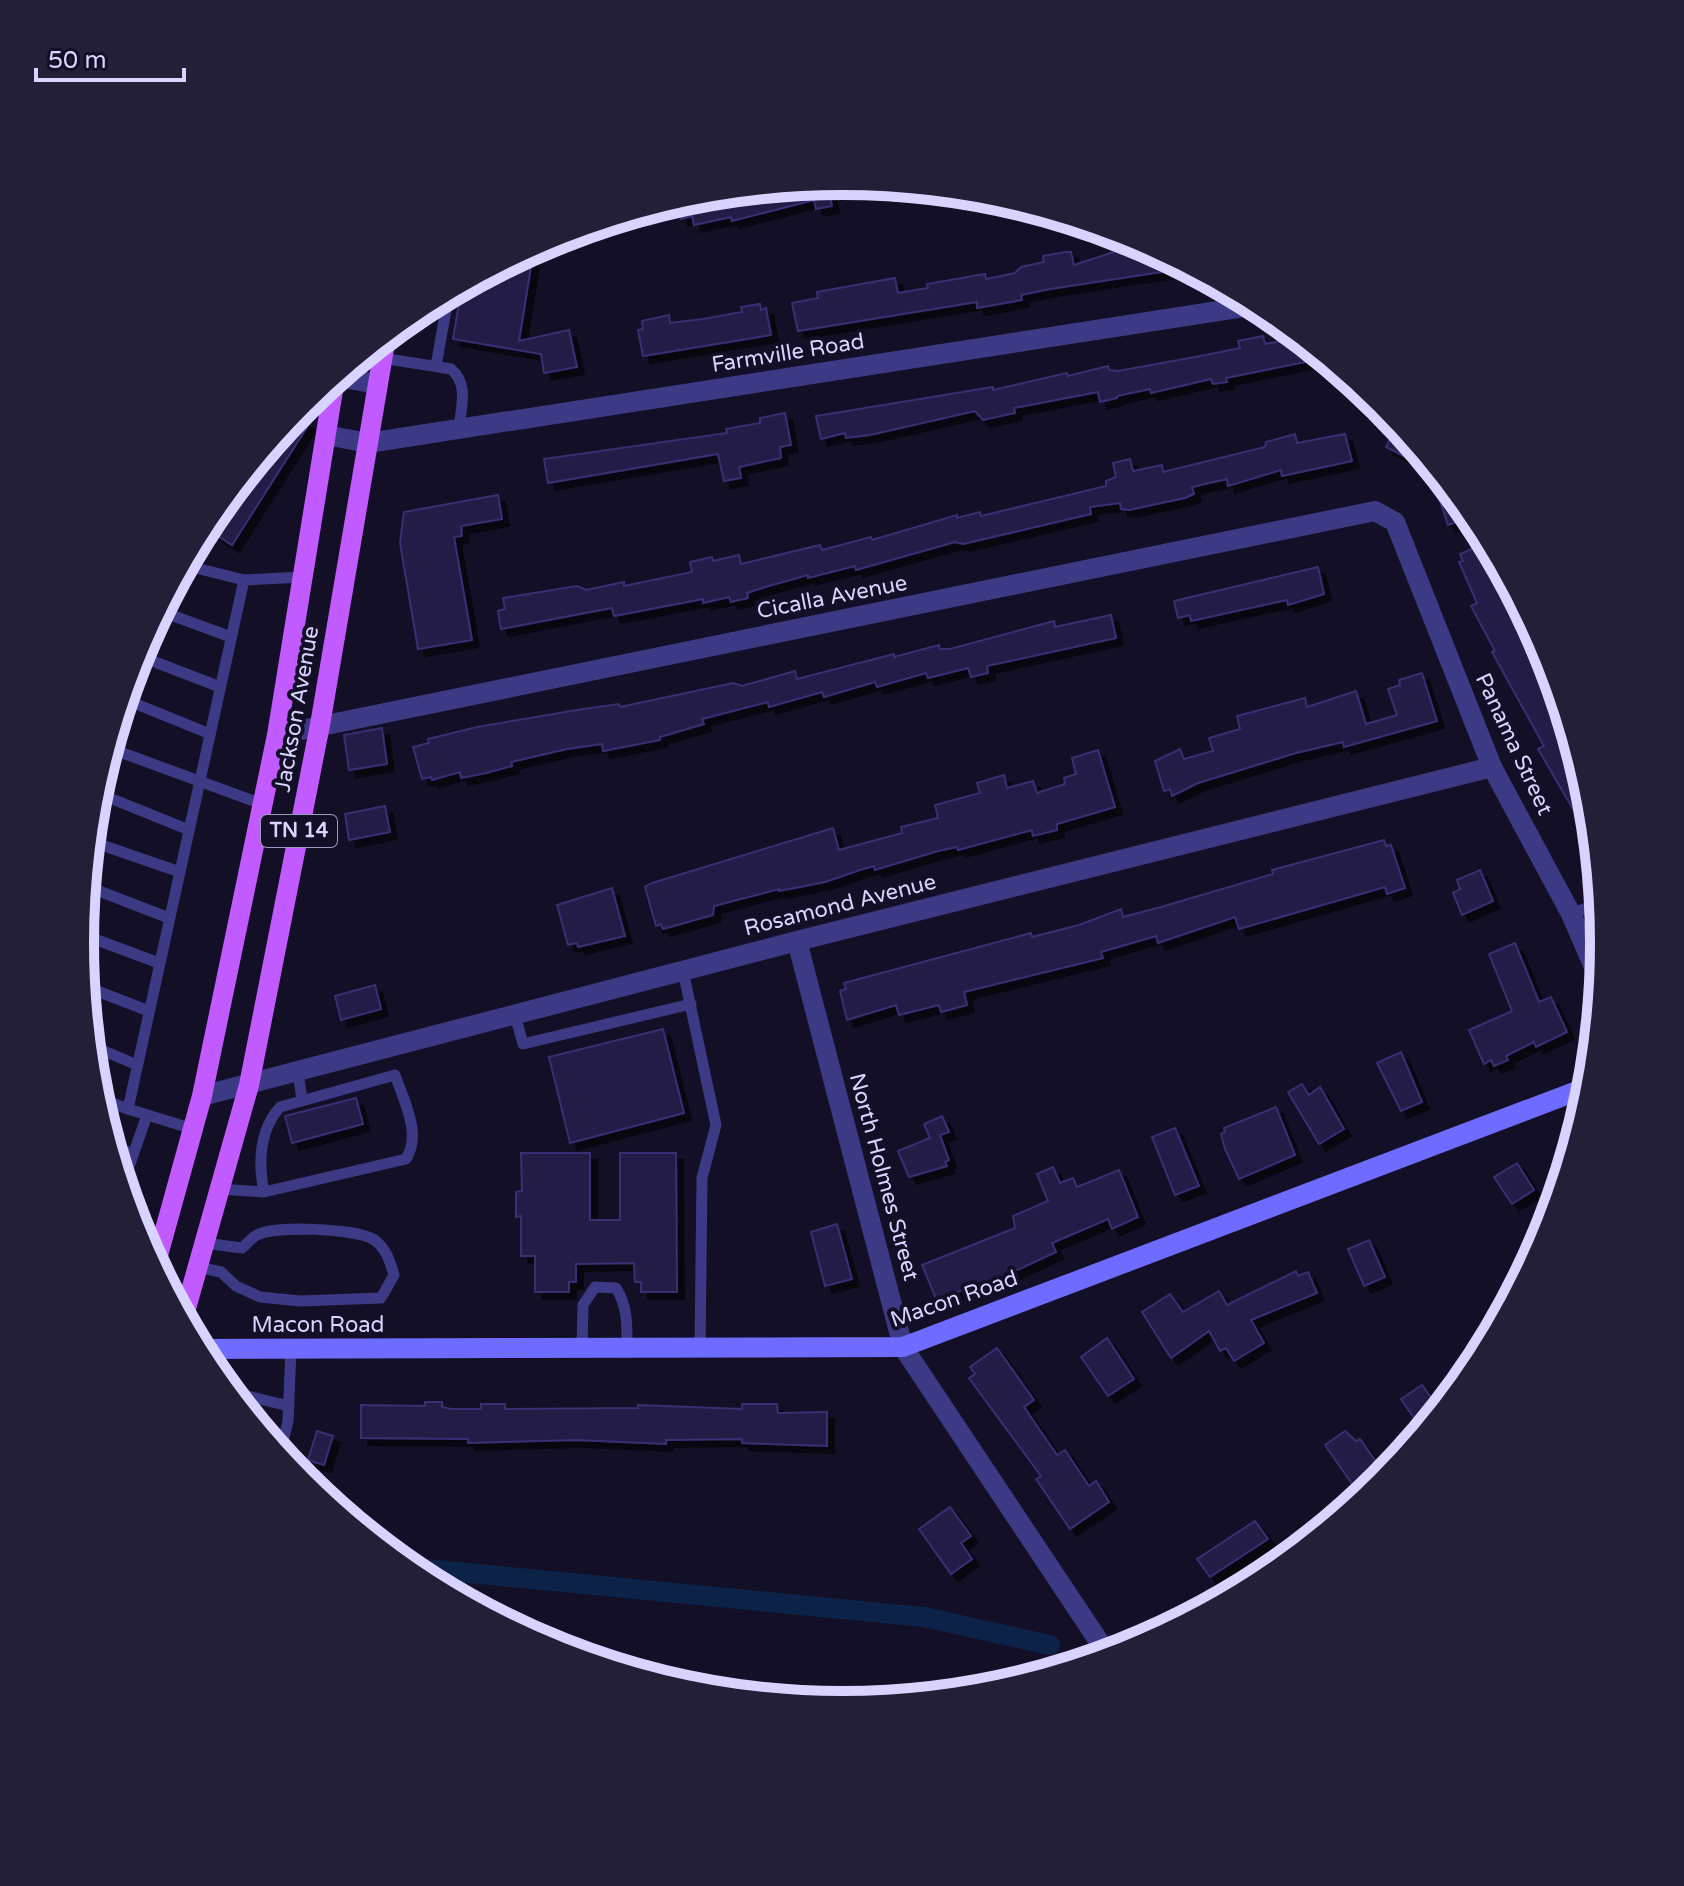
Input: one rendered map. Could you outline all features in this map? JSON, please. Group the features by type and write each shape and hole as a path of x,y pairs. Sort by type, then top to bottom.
{"main road":[{"name":"Jackson Avenue","path":"187,1304 249,1085 320,725 383,353"},
{"name":"Jackson Avenue","path":"160,1249 202,1096 277,735 333,396"},
{"name":"Macon Road","path":"214,1350 903,1347 1575,1092"}],"street":[{"name":"Farmville Road","path":"326,435 368,443 1237,308"},
{"path":"350,380 377,384"},
{"name":"Cicalla Avenue","path":"277,735 1375,511 1395,522"},
{"name":"Panama Street","path":"1395,522 1492,767 1571,914 1589,957"},
{"name":"Rosamond Avenue","path":"202,1096 797,941 1492,767"},
{"name":"North Holmes Street","path":"797,941 903,1347 1101,1644"}],"lane":[{"path":"436,366 446,308"},
{"path":"382,358 451,369 463,386 459,429"},
{"path":"195,568 244,580 303,577"},
{"path":"128,1109 244,580"},
{"path":"170,615 231,637"},
{"path":"150,660 220,687"},
{"path":"134,703 210,734"},
{"path":"118,752 262,804"},
{"path":"108,797 189,830"},
{"path":"100,844 180,872"},
{"path":"96,890 169,918"},
{"path":"1571,914 1589,907"},
{"path":"94,939 159,963"},
{"path":"683,971 716,1125 702,1178 700,1350"},
{"path":"96,991 149,1011"},
{"path":"515,1015 523,1044 691,1004"},
{"path":"101,1050 137,1065"},
{"path":"298,1072 302,1100"},
{"path":"219,1189 264,1192 406,1159 412,1150 412,1123 395,1075 280,1107 269,1119 258,1163 264,1192"},
{"path":"111,1103 193,1129"},
{"path":"129,1167 147,1115"},
{"path":"123,1150 133,1154"},
{"path":"197,1267 221,1272 236,1286 260,1297 300,1301 381,1298 394,1275 387,1253 371,1238 335,1231 272,1231 257,1234 242,1248 204,1243"},
{"path":"582,1349 583,1305 595,1287 606,1285 616,1288 623,1298 627,1316 627,1348"},
{"path":"283,1439 289,1406 291,1349"},
{"path":"248,1396 289,1406"}],"building":[{"path":"830,195 832,206 816,209 814,200 732,221 731,217 694,225 692,216 681,219 680,213 744,201"},
{"path":"1125,251 1170,271 1050,289 1021,295 1022,300 977,308 977,302 798,331 792,303 818,298 817,292 895,278 898,293 928,288 927,284 985,274 986,279 1015,273 1021,267 1044,262 1043,256 1071,252 1074,265"},
{"path":"532,263 519,341 569,330 577,367 544,373 541,354 453,339 460,300"},
{"path":"760,304 761,310 766,308 771,335 643,356 638,330 643,329 642,321 669,315 670,323 703,319 742,312 741,307"},
{"path":"1263,336 1265,344 1284,341 1310,361 1226,378 1227,382 1213,384 1211,379 1151,393 1150,389 1100,402 1098,392 1014,408 1015,413 983,420 975,411 846,438 845,433 821,439 816,416 993,387 993,390 1108,366 1109,370 1118,371 1240,348 1238,341"},
{"path":"785,413 791,445 780,447 781,458 739,467 741,478 724,481 718,454 548,483 544,459 727,433 726,429 760,423 760,418"},
{"path":"306,422 309,424 232,545 215,534 220,527 280,450"},
{"path":"1295,434 1297,443 1345,434 1352,461 1282,476 1281,470 1228,486 1227,479 1192,487 1194,494 1185,498 1129,510 1121,509 1120,503 1090,507 1091,514 963,544 955,542 856,570 855,566 808,578 808,575 747,593 748,598 731,602 729,597 703,603 703,599 614,616 612,608 501,629 498,611 505,609 503,598 577,586 586,590 624,582 624,586 692,572 690,562 712,557 713,561 739,555 741,564 820,545 822,550 871,537 872,540 957,515 957,518 980,512 981,516 1106,486 1106,481 1116,477 1113,463 1130,459 1133,471 1162,465 1163,472 1265,447 1266,442"},
{"path":"1391,436 1413,461 1386,447"},
{"path":"1440,494 1459,521 1448,525"},
{"path":"498,495 502,519 461,526 462,536 454,537 472,640 418,649 400,543 404,512"},
{"path":"1476,547 1513,612 1516,620 1513,622 1534,660 1565,749 1580,821 1538,749 1544,746 1492,652 1495,651 1471,606 1477,603 1459,562 1463,561 1460,554"},
{"path":"1318,567 1324,594 1288,605 1287,600 1191,621 1190,615 1178,618 1174,601"},
{"path":"1111,615 1116,638 987,666 988,673 971,677 968,668 928,678 926,673 877,687 875,682 824,697 822,692 769,707 768,702 702,719 704,724 660,737 660,740 603,751 602,744 567,749 461,778 460,772 432,780 431,777 422,779 413,747 429,743 428,739 477,727 583,709 619,704 620,707 733,683 742,686 795,671 797,679 939,645 940,649 950,649 1054,621 1055,627"},
{"path":"1422,673 1437,721 1344,747 1343,742 1296,753 1198,783 1172,796 1170,789 1164,791 1155,761 1180,749 1184,759 1213,751 1209,738 1240,729 1237,716 1305,698 1307,707 1356,691 1366,724 1397,715 1388,689 1400,685 1399,680"},
{"path":"382,728 387,764 349,770 344,735"},
{"path":"1098,750 1115,807 1057,824 1057,830 1033,836 1032,830 958,850 957,847 938,851 875,870 874,866 825,882 779,889 714,906 713,915 663,929 661,924 656,926 645,887 652,883 833,828 839,850 902,833 901,827 938,818 935,805 980,793 977,783 1004,775 1007,788 1033,781 1037,793 1065,784 1064,778 1076,774 1072,758"},
{"path":"385,806 390,832 349,840 345,814"},
{"path":"1384,840 1386,846 1391,845 1405,888 1387,894 1385,887 1239,929 1235,917 1158,943 1156,936 1101,952 1103,958 964,992 967,1005 941,1012 939,1005 899,1015 896,1005 847,1020 840,991 846,989 844,983 1031,933 1032,937 1079,925 1121,909 1123,917 1161,907 1273,874 1272,870"},
{"path":"1480,870 1493,901 1462,915 1453,893 1460,889 1457,880"},
{"path":"612,888 625,936 578,947 577,943 568,945 557,905"},
{"path":"1515,943 1539,1002 1551,997 1567,1032 1536,1047 1534,1042 1506,1056 1508,1060 1494,1066 1491,1060 1484,1064 1469,1030 1512,1011 1489,954"},
{"path":"375,985 381,1009 341,1020 335,996"},
{"path":"663,1029 684,1113 570,1143 549,1057"},
{"path":"1401,1052 1422,1102 1401,1111 1377,1063"},
{"path":"1302,1084 1309,1095 1320,1087 1344,1129 1319,1144 1288,1092"},
{"path":"356,1098 363,1124 292,1143 285,1116"},
{"path":"1276,1107 1295,1155 1239,1179 1225,1149 1221,1134 1225,1132 1224,1128"},
{"path":"942,1116 949,1132 940,1135 949,1160 945,1162 947,1166 909,1177 898,1151 930,1138 924,1124"},
{"path":"1175,1128 1199,1186 1175,1195 1152,1137"},
{"path":"521,1153 590,1153 590,1220 620,1220 620,1153 676,1153 677,1292 641,1292 641,1282 635,1282 634,1263 576,1264 576,1282 569,1282 569,1292 535,1292 535,1256 521,1256 521,1216 516,1217 516,1192 522,1191"},
{"path":"1517,1163 1534,1190 1512,1204 1494,1177"},
{"path":"1053,1167 1060,1183 1073,1178 1077,1187 1119,1170 1138,1217 1112,1229 1108,1219 1052,1243 1056,1252 987,1284 985,1280 937,1301 922,1265 1015,1228 1013,1216 1048,1201 1037,1174"},
{"path":"837,1224 852,1279 825,1286 811,1232"},
{"path":"1369,1240 1385,1277 1364,1286 1348,1249"},
{"path":"1296,1271 1298,1276 1308,1272 1317,1293 1251,1320 1264,1343 1234,1361 1226,1348 1220,1351 1209,1331 1171,1358 1142,1312 1170,1294 1183,1312 1219,1291 1227,1305"},
{"path":"1107,1338 1134,1379 1108,1396 1081,1357"},
{"path":"997,1348 1034,1400 1024,1407 1057,1455 1065,1450 1089,1486 1096,1481 1109,1502 1070,1529 1036,1479 1041,1476 969,1378 975,1374 970,1367"},
{"path":"1422,1385 1433,1400 1416,1421 1401,1399"},
{"path":"425,1402 442,1402 442,1407 451,1409 481,1409 481,1404 505,1404 505,1409 638,1408 638,1405 742,1409 742,1404 777,1404 778,1413 827,1412 827,1446 742,1443 742,1439 666,1440 666,1444 576,1440 468,1443 468,1439 361,1438 361,1405 425,1406"},
{"path":"317,1431 333,1436 324,1465 308,1460"},
{"path":"1345,1431 1356,1441 1360,1439 1378,1464 1354,1487 1325,1445"},
{"path":"950,1507 971,1536 961,1543 972,1559 951,1574 919,1529"},
{"path":"1255,1521 1268,1539 1210,1577 1197,1559"}],"waterway":[{"path":"433,1570 924,1617 1050,1645"}]}
